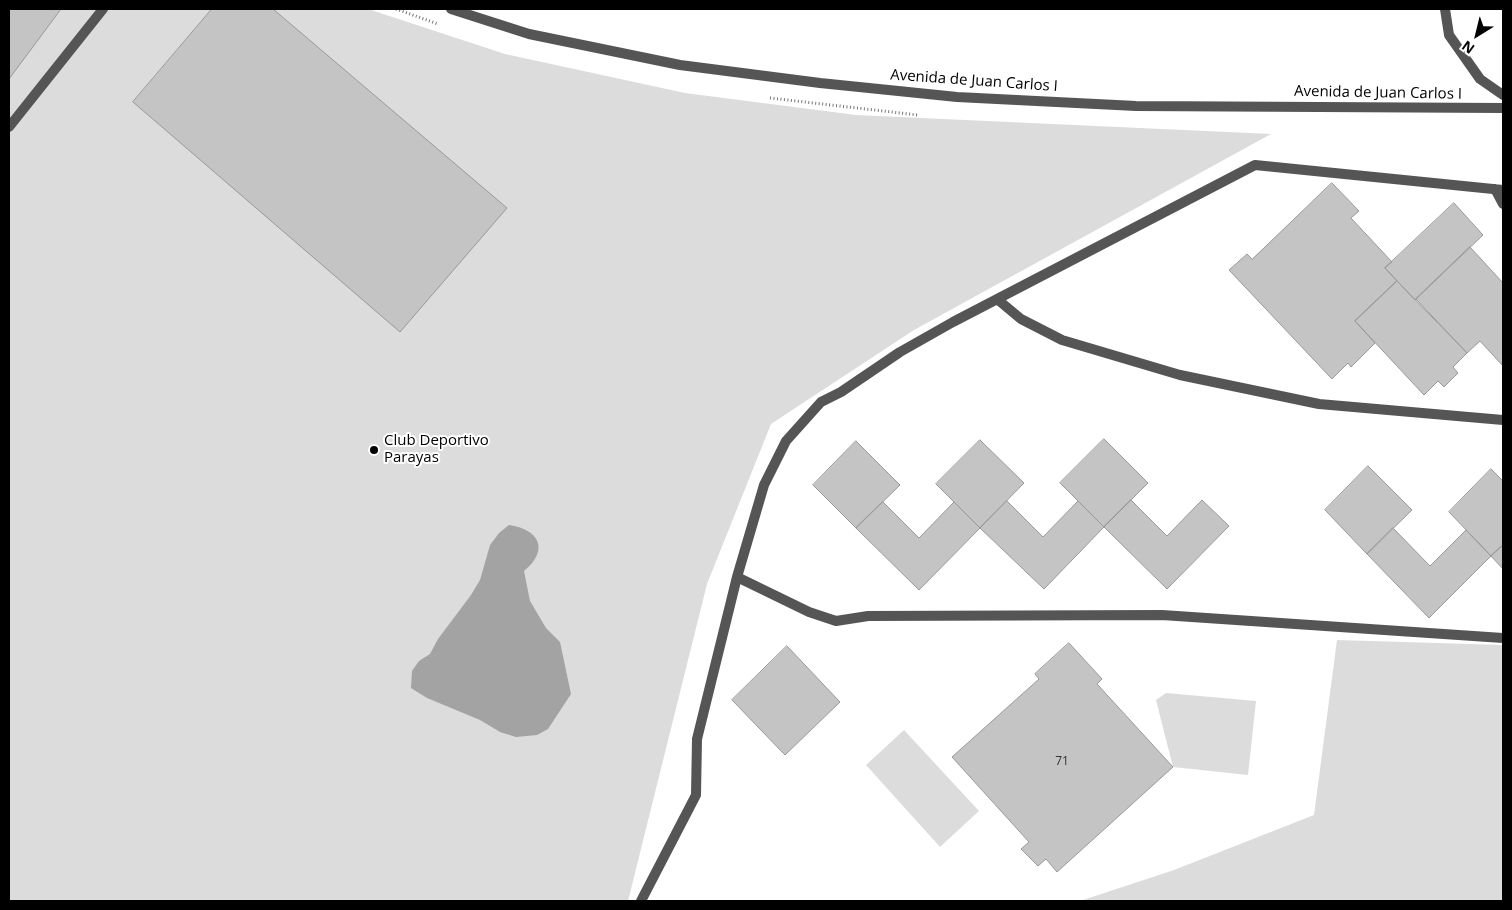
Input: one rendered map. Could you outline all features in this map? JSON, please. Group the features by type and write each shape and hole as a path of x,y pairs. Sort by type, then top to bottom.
{"street":[{"path":"9,127 103,9"},
{"name":"Avenida de Juan Carlos I","path":"452,9 529,34 680,65 820,83 947,96 1136,106 1503,108"},
{"path":"1446,9 1449,35 1480,79 1503,95"},
{"path":"641,901 696,795 697,739 737,578 764,485 786,440 821,402 841,392 868,372 996,299 1255,164 1499,190 1503,204"},
{"path":"996,299 1021,319 1062,340 1180,375 1319,404 1503,420"},
{"path":"737,578 809,612 836,620 868,616 1162,615 1503,638"}],"shaded area":[{"name":"Club Deportivo Parayas","path":"9,9 368,9 505,54 685,93 856,115 1271,134 914,330 771,424 707,584 628,901 9,901"},
{"path":"509,525 528,531 538,542 537,556 524,571 530,601 546,628 560,642 571,694 548,729 537,735 516,737 500,732 480,720 427,698 411,688 412,671 419,661 430,654 438,639 471,595 480,580 490,545 499,533"},
{"path":"1337,640 1503,645 1503,901 1080,901 1174,870 1314,815"},
{"path":"1166,693 1256,701 1248,775 1173,767 1156,700"},
{"path":"904,730 979,811 940,847 866,765"}],"building":[{"path":"9,9 61,9 9,79"},
{"path":"212,9 273,9 507,208 400,332 133,102"},
{"path":"1332,183 1359,211 1351,218 1392,262 1385,268 1397,281 1355,321 1375,343 1351,367 1348,363 1332,379 1229,270 1247,254 1252,259"},
{"path":"1454,203 1483,235 1415,300 1385,268"},
{"path":"1470,247 1503,283 1503,366 1480,341 1467,353 1416,299"},
{"path":"1397,281 1467,353 1453,367 1458,373 1444,387 1438,381 1424,395 1355,321"},
{"path":"1104,439 1148,483 1104,527 1060,483"},
{"path":"980,440 1024,483 980,528 936,484"},
{"path":"856,441 900,485 856,528 813,485"},
{"path":"1368,466 1412,510 1367,554 1325,510"},
{"path":"1491,469 1503,481 1503,545 1491,556 1449,512"},
{"path":"1131,500 1167,536 1202,500 1229,526 1167,589 1104,527"},
{"path":"1007,501 1043,537 1078,501 1104,527 1044,589 980,528"},
{"path":"883,502 919,538 954,502 980,528 919,590 856,528"},
{"path":"1393,528 1430,566 1466,530 1491,556 1429,618 1367,554"},
{"path":"1503,545 1503,569 1491,556"},
{"path":"1069,643 1102,679 1097,684 1173,767 1057,872 1046,859 1038,866 1021,849 1029,842 952,757 1039,679 1035,674"},
{"path":"787,646 840,702 785,755 732,700"}],"place":[{"name":"Club Deportivo Parayas","path":"374,450"}]}
